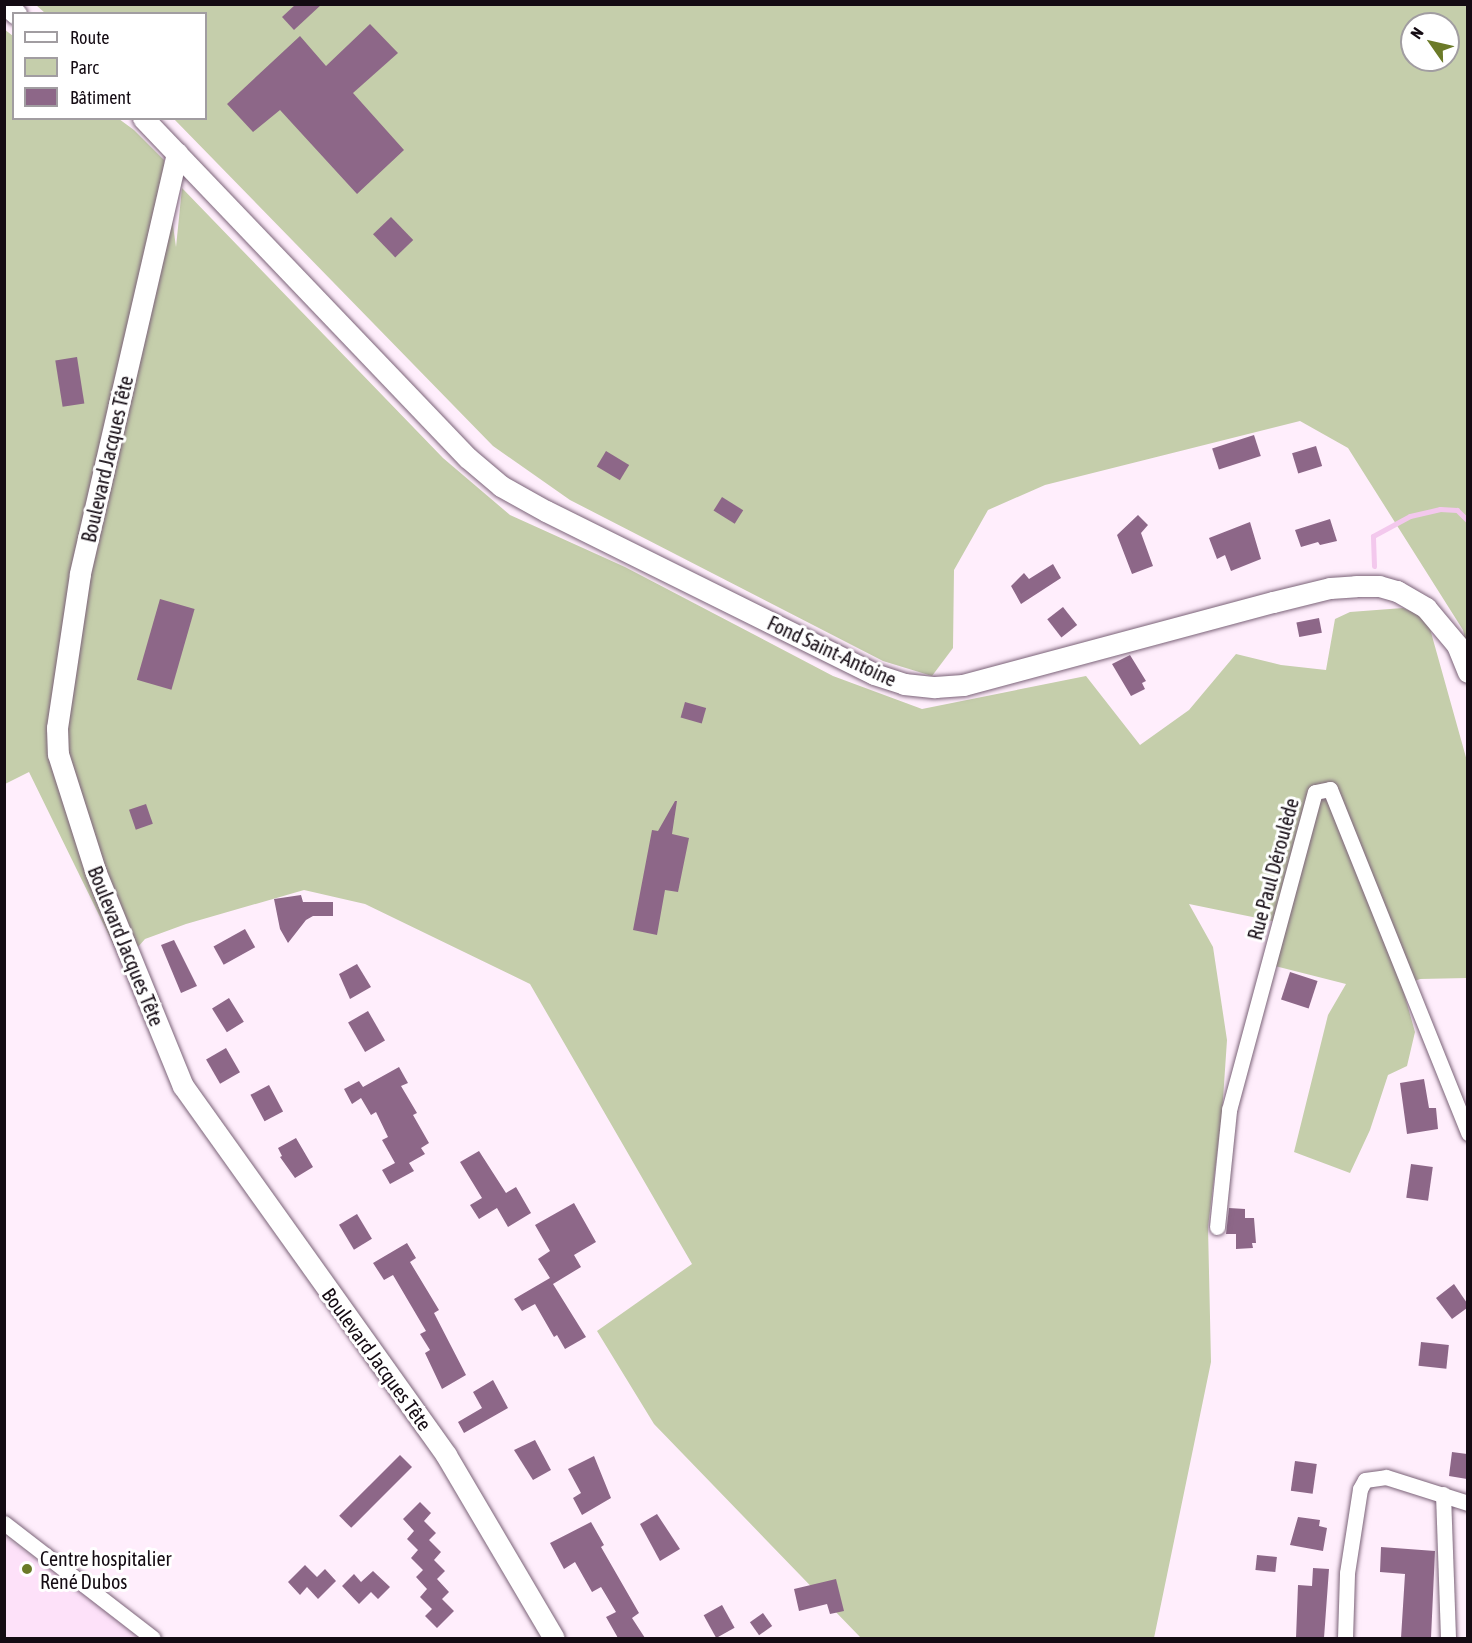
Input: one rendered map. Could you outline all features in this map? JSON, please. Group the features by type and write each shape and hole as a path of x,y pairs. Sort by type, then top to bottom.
{"street":[{"name":"Fond Saint-Antoine","path":"145,120 468,458 501,486 520,498 852,664 904,684 948,687 976,682 1330,588 1379,586 1413,600 1437,618 1457,645 1467,672"},
{"name":"Boulevard Jacques Tête","path":"177,153 80,574 57,728 58,754 96,873 183,1086 446,1455 554,1638"},
{"name":"Rue Paul Déroulède","path":"1217,1227 1229,1110 1316,792 1330,789 1467,1133"},
{"path":"1345,1638 1347,1573 1360,1489 1365,1480 1386,1477 1467,1503"},
{"path":"1443,1494 1448,1638"},
{"path":"4,1523 153,1638"}],"shaded area":[{"name":"Centre hospitalier René Dubos","path":"4,1536 95,1602 139,1638 5,1638"}],"green space":[{"path":"36,5 1467,5 1467,647 1463,630 1348,448 1300,421 1045,485 988,510 954,570 953,648 932,676 883,661 570,500 493,446 175,120 207,120 207,12 44,12"},
{"path":"4,29 12,35 12,120 120,120 134,130 164,160 176,247 182,188 443,458 510,515 625,567 833,676 922,709 1086,676 1140,745 1189,710 1236,654 1281,665 1326,670 1335,619 1350,612 1403,608 1427,618 1467,761 1467,978 1420,979 1402,986 1415,1032 1407,1066 1388,1075 1370,1130 1350,1173 1294,1152 1328,1015 1346,984 1275,966 1287,924 1189,904 1213,947 1227,1040 1222,1114 1208,1227 1211,1362 1154,1638 861,1638 654,1424 597,1331 692,1264 530,984 365,904 304,890 186,924 145,939 123,964 29,772 5,784"}],"building":[{"path":"296,4 322,4 294,30 282,17"},
{"path":"370,24 398,53 353,93 404,150 357,194 280,110 253,132 227,104 300,36 326,66"},
{"path":"391,217 413,240 395,257 373,234"},
{"path":"77,357 84,403 63,407 55,360"},
{"path":"1254,435 1261,456 1219,470 1212,449"},
{"path":"1316,446 1322,466 1298,473 1292,453"},
{"path":"606,451 629,465 620,480 597,466"},
{"path":"722,497 743,510 735,524 714,511"},
{"path":"1138,515 1148,525 1141,533 1153,566 1132,574 1117,535"},
{"path":"1330,519 1337,541 1320,545 1318,542 1301,547 1295,530"},
{"path":"1250,522 1261,559 1231,571 1225,555 1217,559 1209,538"},
{"path":"1053,564 1061,578 1021,604 1011,586 1024,573 1029,579"},
{"path":"160,599 195,609 171,690 137,680"},
{"path":"1063,607 1077,625 1061,637 1047,619"},
{"path":"1319,618 1322,633 1299,637 1296,622"},
{"path":"1130,655 1146,681 1142,683 1145,689 1131,696 1112,664"},
{"path":"685,702 706,708 702,723 681,717"},
{"path":"677,801 672,834 689,838 678,892 665,890 657,935 633,930 652,830 658,831"},
{"path":"146,804 153,824 136,830 129,810"},
{"path":"301,895 303,902 333,902 333,916 313,916 306,920 288,943 280,929 274,899"},
{"path":"245,929 255,947 224,965 214,946"},
{"path":"174,940 197,986 181,993 161,945"},
{"path":"357,964 371,987 350,999 339,974"},
{"path":"1290,972 1318,981 1309,1009 1281,1000"},
{"path":"229,998 244,1022 227,1032 212,1009"},
{"path":"368,1011 385,1040 365,1052 348,1022"},
{"path":"226,1048 240,1072 220,1084 206,1060"},
{"path":"399,1067 408,1083 401,1086 417,1113 413,1115 429,1143 421,1148 425,1154 409,1163 414,1171 390,1184 382,1170 395,1163 382,1140 388,1137 376,1112 371,1115 361,1098 352,1104 344,1089 359,1081 363,1087"},
{"path":"1424,1079 1429,1108 1436,1108 1438,1129 1407,1134 1400,1083"},
{"path":"269,1085 283,1111 265,1121 250,1095"},
{"path":"296,1138 313,1167 295,1178 280,1157 282,1156 278,1148"},
{"path":"479,1151 506,1193 516,1187 531,1213 508,1227 497,1208 479,1219 470,1205 482,1198 460,1162"},
{"path":"1411,1164 1433,1167 1428,1201 1406,1198"},
{"path":"574,1203 596,1242 574,1255 581,1267 553,1284 586,1337 565,1349 557,1335 554,1337 535,1304 522,1311 514,1299 550,1278 538,1259 550,1251 535,1225"},
{"path":"1229,1208 1245,1209 1245,1218 1254,1218 1256,1243 1252,1243 1253,1248 1236,1249 1236,1234 1226,1234"},
{"path":"357,1214 372,1239 354,1250 339,1225"},
{"path":"407,1243 416,1258 410,1262 439,1310 434,1313 466,1375 442,1389 425,1353 430,1350 420,1334 426,1331 393,1275 384,1280 373,1263"},
{"path":"1454,1284 1467,1303 1467,1308 1452,1319 1436,1298"},
{"path":"1421,1342 1449,1345 1446,1369 1418,1366"},
{"path":"493,1380 508,1408 464,1433 458,1422 482,1408 473,1392"},
{"path":"535,1440 551,1470 533,1480 514,1450"},
{"path":"1452,1452 1467,1454 1467,1479 1449,1476"},
{"path":"400,1455 412,1467 351,1528 339,1516"},
{"path":"594,1456 611,1498 582,1515 573,1498 581,1493 568,1469"},
{"path":"1295,1461 1317,1464 1313,1494 1291,1491"},
{"path":"420,1502 431,1513 424,1521 436,1533 429,1540 441,1552 434,1560 445,1571 437,1579 449,1592 442,1599 454,1611 437,1628 425,1616 432,1609 420,1597 427,1589 416,1577 423,1570 411,1558 418,1550 407,1539 414,1531 403,1519"},
{"path":"657,1514 680,1549 660,1561 640,1524"},
{"path":"1298,1517 1320,1520 1319,1526 1327,1528 1323,1551 1290,1545"},
{"path":"591,1522 604,1545 601,1547 639,1613 632,1618 645,1638 618,1638 606,1617 616,1612 601,1587 592,1592 575,1562 564,1569 550,1543"},
{"path":"1381,1547 1435,1551 1431,1638 1401,1638 1405,1574 1380,1572"},
{"path":"1257,1555 1277,1557 1275,1572 1255,1570"},
{"path":"305,1565 317,1577 325,1569 336,1581 318,1599 307,1587 300,1595 288,1582"},
{"path":"1313,1568 1329,1569 1324,1638 1296,1638 1298,1585 1312,1586"},
{"path":"373,1571 390,1587 378,1599 371,1592 359,1604 342,1586 354,1574 361,1582"},
{"path":"836,1579 844,1611 830,1614 827,1604 799,1611 794,1589"},
{"path":"722,1605 735,1628 716,1638 704,1615"},
{"path":"763,1613 772,1626 759,1635 750,1622"}],"waterway":[{"path":"1374,566 1373,536 1410,516 1440,509 1457,510 1468,521"}],"place":[{"name":"Centre hospitalier René Dubos","path":"27,1569"}]}
